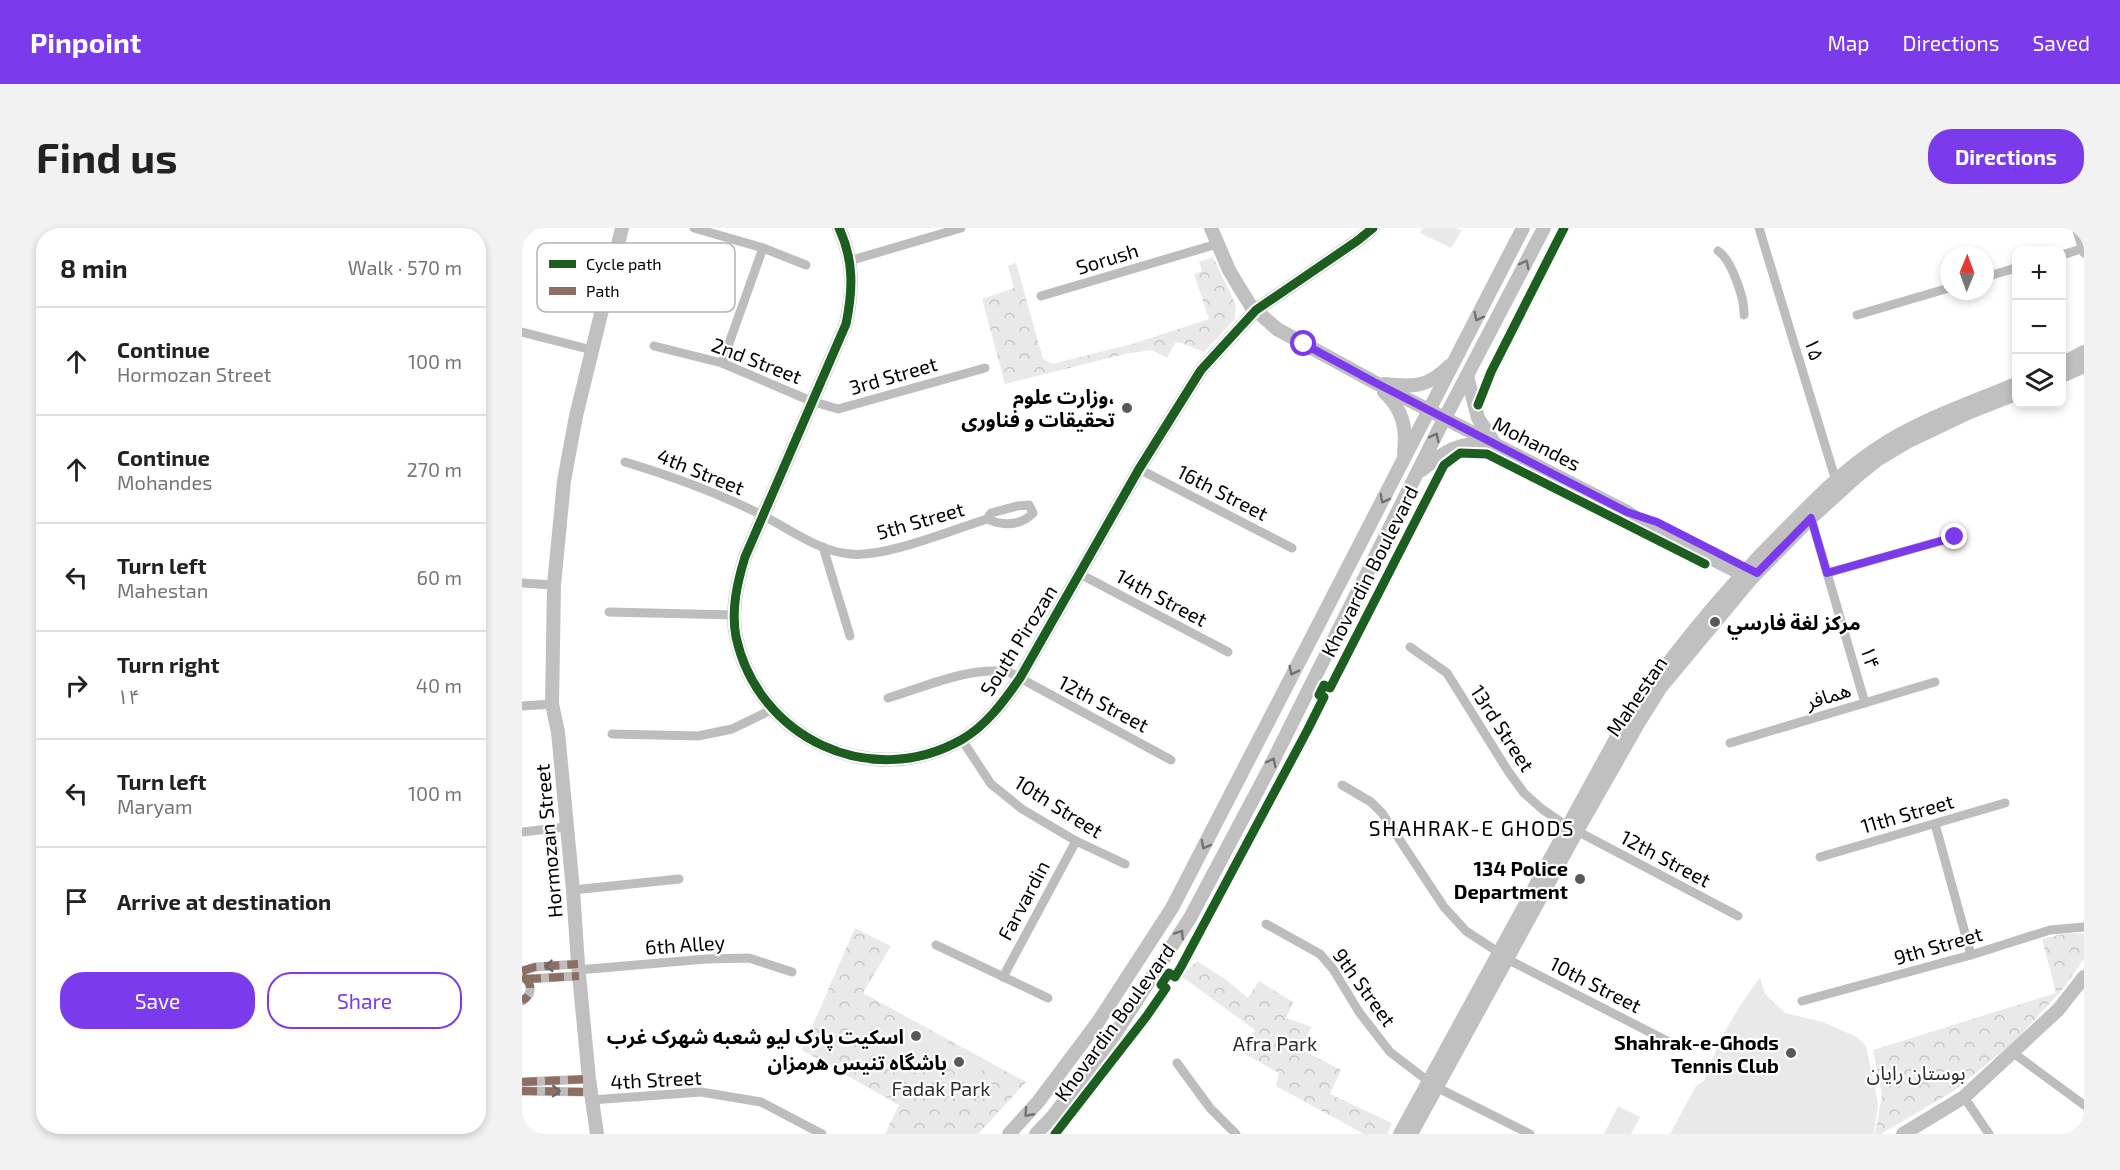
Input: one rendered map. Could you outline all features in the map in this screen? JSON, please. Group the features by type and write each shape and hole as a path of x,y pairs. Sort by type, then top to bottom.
{"street":[{"name":"Hormozan Street","path":"618,243 622,228"},
{"path":"694,228 764,248 806,265"},
{"name":"South Pirozan","path":"839,228 849,261 852,296 846,324 811,401 738,580 735,615 736,636 750,677 771,710 815,742 846,755 863,759 902,759 932,753 962,740 988,718 1020,678 1138,470 1201,370 1256,310 1373,228"},
{"path":"849,261 961,228"},
{"path":"1211,228 1239,287 1256,310 1277,329 1429,409"},
{"name":"Khovardin Boulevard","path":"1009,1134 1038,1102 1098,1022 1172,908 1305,647 1524,228"},
{"name":"Khovardin Boulevard","path":"1036,1134 1054,1115 1115,1034 1190,918 1270,767 1544,228"},
{"name":"۱۵","path":"1759,228 1838,486"},
{"path":"2066,254 2083,250 2076,228"},
{"name":"Sorush","path":"1041,296 1217,244"},
{"path":"722,363 764,248"},
{"path":"1718,251 1726,257 1742,298 1744,315"},
{"path":"1994,274 2012,269"},
{"path":"1857,315 1940,291"},
{"name":"Hormozan Street","path":"597,1134 590,1090 578,970 558,732 552,704 554,585 564,481 576,416 601,312"},
{"path":"522,332 592,350"},
{"name":"2nd Street","path":"654,346 722,363 811,401"},
{"path":"2066,361 2084,352"},
{"path":"1374,382 1411,386 1431,381 1457,358"},
{"path":"2066,374 2084,366"},
{"name":"3rd Street","path":"811,401 830,408 846,408 985,368"},
{"path":"1418,473 1440,454 1456,446 1494,443 1478,418 1467,376"},
{"path":"1374,382 1391,398 1404,422 1405,442 1402,465"},
{"path":"1749,573 1808,513 1878,448 1926,421 2012,386"},
{"path":"1838,486 1907,442 1970,412 2012,396"},
{"name":"Mohandes","path":"1429,409 1627,512 1651,528 1749,573"},
{"name":"4th Street","path":"625,462 673,476 763,516"},
{"name":"16th Street","path":"1138,470 1292,548"},
{"name":"۱۴","path":"1808,513 1865,703"},
{"name":"5th Street","path":"763,516 824,547 850,554 880,553 987,519"},
{"path":"1827,573 1955,537"},
{"path":"824,547 850,636"},
{"name":"Mahestan","path":"1411,1134 1432,1084 1659,674 1749,573"},
{"name":"14th Street","path":"1080,574 1228,652"},
{"path":"522,583 554,585"},
{"path":"609,612 735,615"},
{"name":"13rd Street","path":"1410,647 1447,673 1524,793 1542,809 1572,829"},
{"name":"12th Street","path":"888,698 962,676 983,672 1008,672 1172,760"},
{"name":"همافر","path":"1730,743 1935,682"},
{"path":"522,706 552,704"},
{"path":"612,734 698,736 732,729 771,710"},
{"name":"10th Street","path":"962,740 992,784 1022,809 1076,841 1125,864"},
{"path":"1342,785 1371,802 1382,813 1444,907 1466,931 1503,956"},
{"name":"11th Street","path":"1820,857 2005,803"},
{"path":"1935,824 1971,955"},
{"path":"522,832 566,827"},
{"name":"12th Street","path":"1572,829 1738,916"},
{"name":"Farvardin","path":"1003,977 1076,841"},
{"path":"573,890 679,879"},
{"name":"9th Street","path":"1266,924 1320,954 1333,969 1359,1011 1390,1052 1432,1084 1530,1134"},
{"name":"9th Street","path":"1802,1001 1971,955 2050,930 2084,927"},
{"path":"936,945 1048,998"},
{"name":"10th Street","path":"1503,956 1669,1042"},
{"name":"6th Alley","path":"524,975 535,967 578,970 706,959 749,958 792,972"},
{"path":"522,1001 528,997 531,989 524,975"},
{"path":"1903,1134 1964,1097 2058,1010 2084,977"},
{"path":"2012,1052 2084,1105"},
{"path":"1177,1063 1210,1108 1236,1134"},
{"name":"4th Street","path":"522,1092 528,1084 590,1090 700,1092 761,1102 822,1134"},
{"path":"1400,1134 1432,1084"},
{"path":"1964,1097 1989,1134"}],"green space":[{"path":"1423,228 1462,230 1451,248 1420,233"},
{"path":"1213,257 1236,305 1235,319 1204,352 1179,342 1175,343 1167,358 1152,350 1125,354 1005,384 982,299 1014,288 1008,266 1016,263 1043,359 1052,364 1132,344 1209,319 1194,274 1202,271 1199,262"},
{"name":"Fadak Park","path":"855,928 891,946 863,993 1026,1082 978,1134 885,1134 899,1105 802,1050"},
{"name":"بوستان رایان","path":"2067,933 2084,934 2084,959 2062,990 2014,1042 1952,1092 1881,1134 1875,1134 1882,1095 1873,1050 2056,993 2042,939"},
{"name":"Afra Park","path":"1197,961 1225,979 1248,998 1259,981 1293,1002 1286,1018 1312,1027 1299,1048 1341,1070 1330,1094 1392,1123 1387,1134 1364,1134 1276,1086 1279,1073 1240,1051 1255,1030 1181,976"},
{"name":"Shahrak-e-Ghods Tennis Club","path":"1760,978 1765,994 1785,1013 1823,1022 1857,1037 1866,1046 1878,1102 1874,1134 1670,1134 1696,1086 1704,1081 1714,1054 1735,1014"},
{"name":"اسکیت پارک لیو شعبه شهرک غرب","path":"903,1017 938,1037 929,1056 894,1036"},
{"name":"باشگاه تنیس هرمزان","path":"940,1038 987,1065 967,1087 952,1070 930,1059"},
{"path":"1618,1106 1640,1117 1631,1134 1604,1134"}],"marked path":[{"path":"522,971 535,967 578,964"},
{"path":"522,976 530,985 530,992 522,1001"},
{"path":"526,979 579,976"},
{"path":"522,1082 589,1079"},
{"path":"522,1091 590,1092"}],"cycle path":[{"path":"839,228 850,263 851,275 846,324 745,557 734,617 736,637 748,673 768,703 793,727 823,746 856,756 891,760 926,754 961,740 979,728 994,712 1020,678 1139,469 1201,370 1256,310 1373,228"},
{"path":"1478,405 1491,372 1564,228"},
{"path":"1055,1134 1146,1017 1166,988 1161,985 1169,973 1175,977 1181,967 1307,731 1324,697 1319,695 1324,685 1330,688 1444,465 1460,453 1487,454 1705,564"}],"place":[{"name":"وزارت علوم، تحقیقات و فناوری","path":"1127,408"},
{"name":"مركز لغة فارسي","path":"1715,622"},
{"name":"134 Police Department","path":"1580,879"},
{"name":"اسکیت پارک لیو شعبه شهرک غرب","path":"916,1036"},
{"name":"Shahrak-e-Ghods Tennis Club","path":"1791,1053"},
{"name":"باشگاه تنیس هرمزان","path":"959,1062"}],"district":[{"name":"SHAHRAK-E GHODS","path":"1472,827"}],"route":[{"path":"1304,344 1627,512 1657,522 1757,573 1811,518 1827,573 1955,537"}]}
